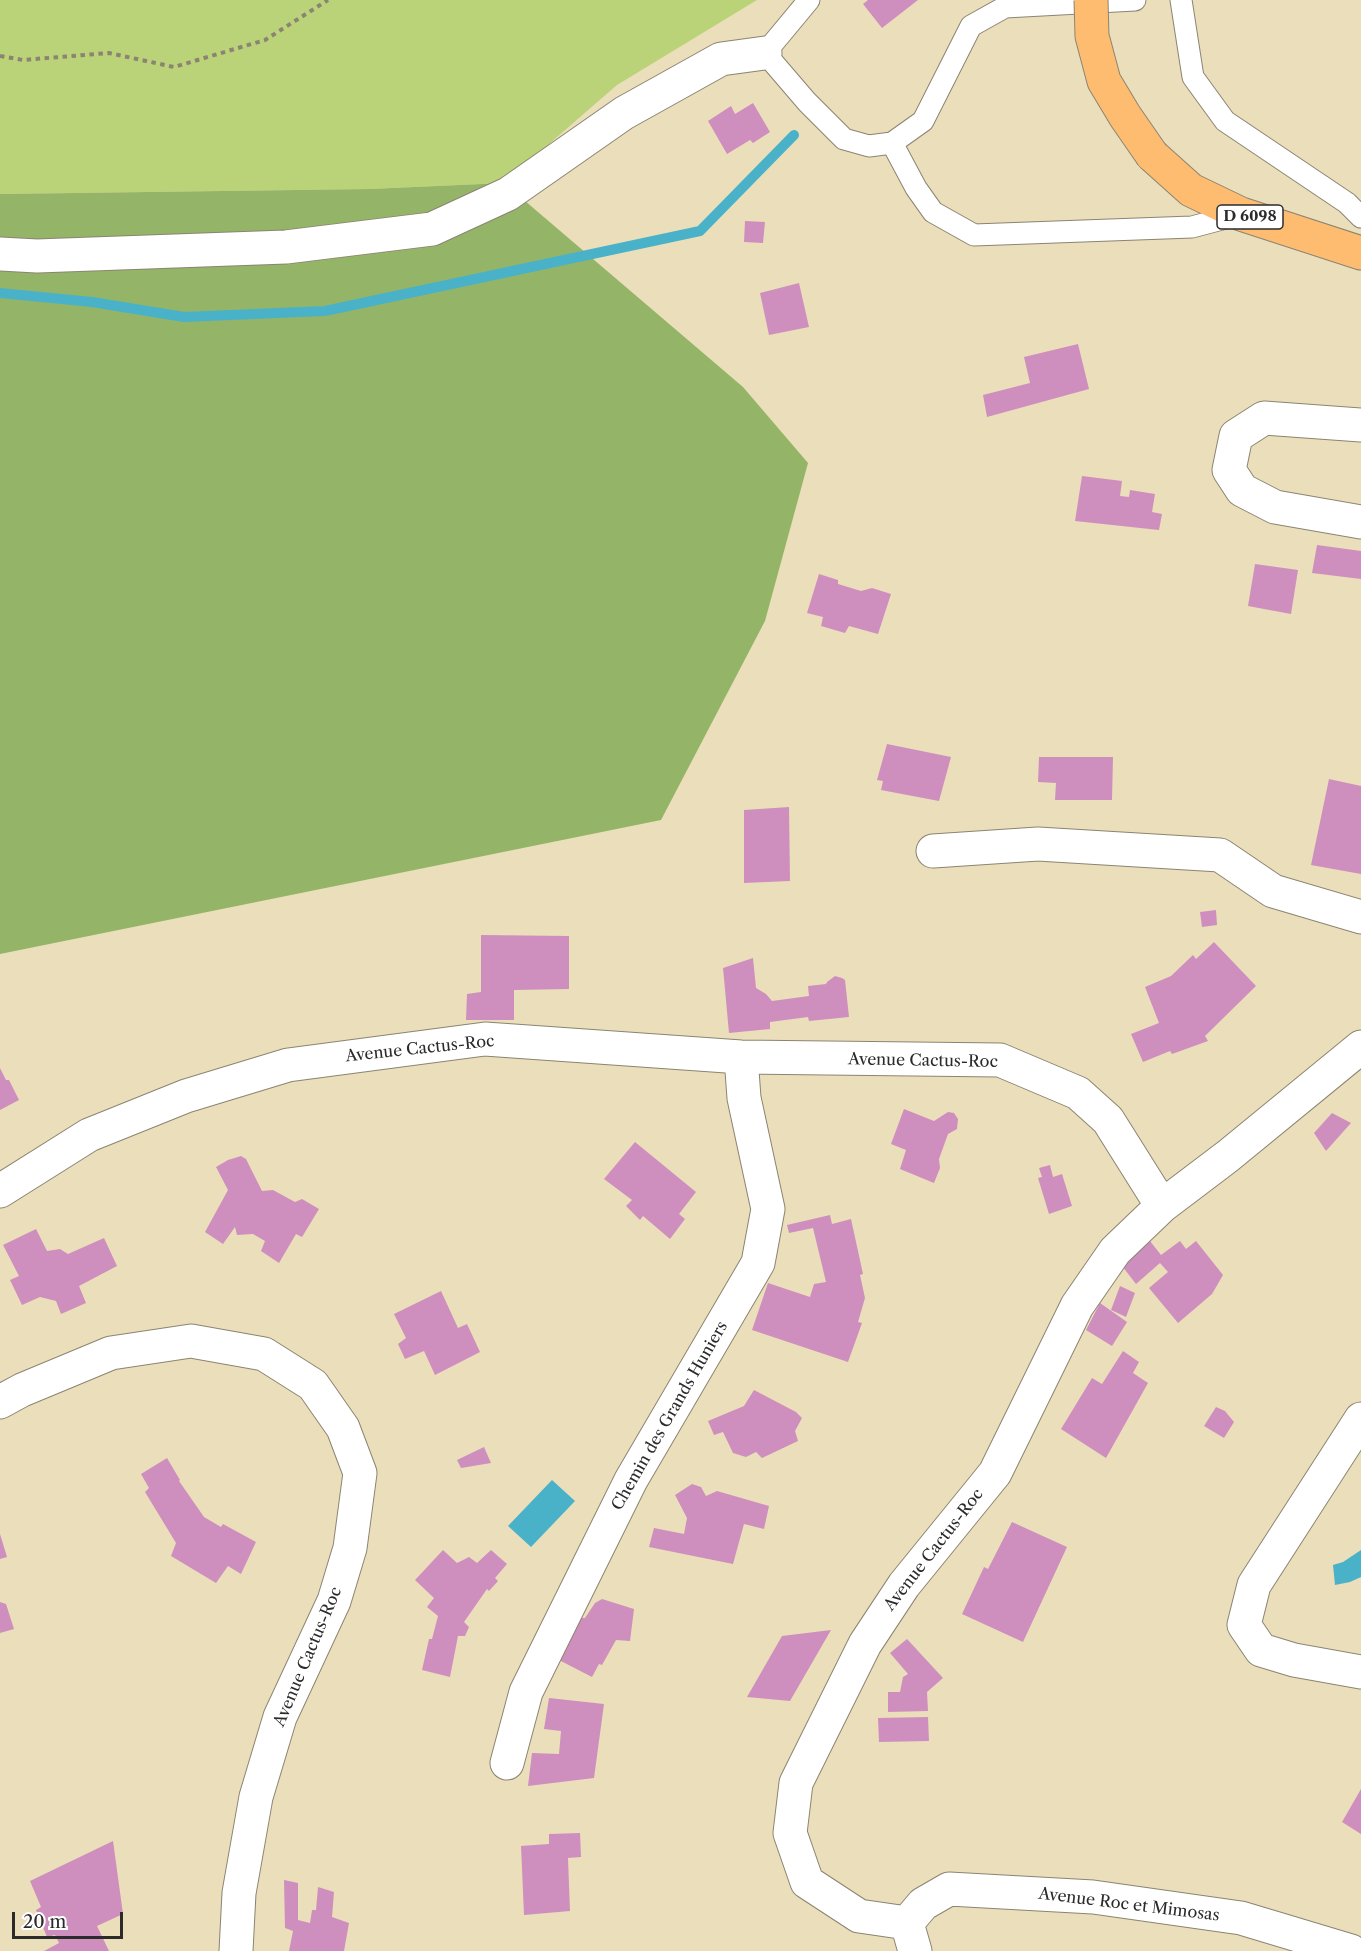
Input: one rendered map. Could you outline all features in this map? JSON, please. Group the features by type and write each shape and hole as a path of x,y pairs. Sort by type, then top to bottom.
{"main road":[{"name":"D 6098","path":"1091,0 1092,36 1104,81 1152,155 1191,190 1241,214 1361,253"}],"street":[{"path":"0,254 37,256 286,248 432,229 508,194 624,113 721,59 765,53"},
{"path":"1361,425 1264,418 1236,436 1229,470 1242,490 1275,507 1361,522"},
{"path":"933,851 1038,844 1220,855 1273,891 1361,917"},
{"name":"Avenue Cactus-Roc","path":"0,1191 89,1135 186,1095 288,1065 485,1039 741,1057 1000,1060 1078,1093 1108,1120 1162,1206 1115,1251 1077,1306 995,1473 904,1585 865,1644 796,1784 790,1833 807,1882 859,1916 911,1937"},
{"path":"1162,1206 1228,1156 1361,1047"},
{"name":"Chemin des Grands Huniers","path":"507,1763 526,1692 631,1480 758,1263 768,1209 744,1098 741,1057"},
{"name":"Avenue Cactus-Roc","path":"0,1402 22,1390 111,1353 191,1341 264,1354 313,1385 344,1428 360,1473 350,1548 334,1601 280,1718 256,1797 239,1893 237,1951"},
{"path":"1361,1419 1254,1586 1244,1625 1261,1650 1294,1660 1361,1672"},
{"name":"Avenue Roc et Mimosas","path":"911,1937 923,1904 949,1889 1093,1897 1241,1918 1351,1951"}],"lane":[{"path":"809,0 765,53 807,102 844,139 868,146 892,143 923,121 971,26 1005,8 1135,0"},
{"path":"1181,0 1193,76 1225,121 1347,203 1361,217"},
{"path":"892,143 916,188 933,212 974,235 1192,227 1241,214"}],"path":[{"path":"0,56 23,60 109,53 174,67 265,40 328,0"}],"green space":[{"path":"0,0 757,0 617,85 504,183 370,189 0,194"},
{"path":"504,183 743,387 808,463 765,621 661,820 0,954 0,194 370,189"}],"water":[{"path":"552,1480 575,1501 531,1547 508,1526"},
{"path":"1361,1550 1361,1577 1335,1585 1333,1565 1343,1562"}],"building":[{"path":"868,0 918,0 882,28 863,4"},
{"path":"753,103 770,132 753,143 750,140 727,154 708,121 731,106 735,114"},
{"path":"745,221 765,222 763,243 744,242"},
{"path":"799,283 809,327 769,335 760,293"},
{"path":"1078,344 1089,389 987,417 983,395 1030,383 1024,357"},
{"path":"1082,476 1122,481 1120,496 1129,497 1130,490 1155,494 1152,512 1162,514 1159,530 1075,521"},
{"path":"1317,545 1361,551 1361,579 1312,573"},
{"path":"1255,564 1298,570 1291,614 1248,606"},
{"path":"819,574 838,580 838,584 861,591 872,588 891,594 878,634 849,626 845,633 821,626 823,617 807,613"},
{"path":"887,744 951,757 939,801 881,790 883,781 877,780"},
{"path":"1039,757 1113,757 1112,800 1055,800 1056,783 1038,782"},
{"path":"1329,779 1361,786 1361,874 1311,865"},
{"path":"789,807 790,881 744,883 744,810"},
{"path":"1216,910 1217,925 1202,927 1200,912"},
{"path":"481,935 569,936 569,989 514,990 514,1020 466,1020 467,994 481,992"},
{"path":"1214,942 1256,986 1205,1036 1208,1041 1172,1054 1170,1051 1143,1062 1131,1034 1159,1023 1145,987 1171,976 1193,955 1196,959"},
{"path":"753,958 756,988 772,1001 809,996 808,986 826,984 835,976 842,978 845,980 849,1017 809,1021 808,1017 770,1022 770,1029 729,1033 723,968"},
{"path":"0,1068 19,1100 0,1110"},
{"path":"904,1109 934,1121 948,1112 954,1113 958,1119 957,1129 948,1134 934,1183 900,1169 906,1150 891,1144"},
{"path":"1332,1113 1351,1123 1326,1151 1314,1133"},
{"path":"635,1142 696,1192 679,1214 685,1219 670,1239 643,1216 640,1220 626,1206 632,1200 604,1179"},
{"path":"241,1156 246,1159 262,1191 273,1190 295,1202 302,1199 319,1209 302,1237 296,1234 279,1263 261,1251 265,1241 253,1234 237,1235 235,1227 223,1244 205,1232 228,1190 216,1167"},
{"path":"1050,1165 1053,1177 1062,1174 1072,1206 1049,1214 1038,1178 1042,1177 1039,1168"},
{"path":"830,1215 832,1224 851,1219 863,1274 860,1275 865,1298 858,1322 862,1323 848,1362 752,1330 768,1283 810,1297 814,1284 826,1282 813,1228 789,1233 787,1225"},
{"path":"36,1229 47,1251 60,1249 68,1254 104,1238 117,1266 79,1286 86,1303 61,1314 56,1301 40,1297 22,1305 10,1280 19,1276 3,1245"},
{"path":"1150,1241 1161,1255 1180,1241 1186,1249 1196,1241 1223,1275 1212,1294 1178,1323 1149,1288 1168,1272 1160,1263 1136,1284 1122,1266"},
{"path":"1120,1286 1135,1293 1126,1317 1111,1310"},
{"path":"441,1291 458,1328 467,1324 480,1352 435,1375 424,1351 405,1359 398,1344 406,1338 394,1314"},
{"path":"1100,1303 1127,1322 1112,1346 1086,1330"},
{"path":"1123,1351 1139,1362 1133,1373 1148,1383 1106,1458 1061,1429 1092,1378 1102,1384"},
{"path":"754,1390 796,1412 802,1418 795,1431 798,1441 762,1458 756,1452 746,1457 733,1453 723,1432 714,1435 708,1421 744,1406"},
{"path":"1216,1407 1225,1411 1234,1422 1224,1438 1204,1426"},
{"path":"484,1447 491,1463 461,1468 457,1460"},
{"path":"167,1458 179,1481 204,1517 221,1527 223,1524 256,1542 241,1574 228,1566 216,1583 171,1556 176,1543 145,1492 149,1488 141,1474"},
{"path":"692,1484 701,1487 706,1496 717,1491 769,1506 764,1529 744,1524 733,1564 649,1547 654,1528 684,1534 687,1518 675,1495"},
{"path":"1012,1522 1067,1547 1023,1642 962,1614 984,1567 988,1569"},
{"path":"0,1534 7,1557 0,1559"},
{"path":"443,1550 457,1563 469,1557 477,1563 491,1550 507,1564 495,1578 498,1581 489,1591 487,1589 464,1622 469,1627 465,1636 458,1636 450,1677 422,1670 429,1639 432,1639 438,1616 427,1607 434,1598 415,1580"},
{"path":"602,1599 634,1609 630,1641 616,1640 602,1665 599,1664 592,1677 557,1659 581,1618 585,1618 595,1603"},
{"path":"0,1602 6,1604 14,1629 0,1633"},
{"path":"831,1630 790,1701 747,1697 782,1636"},
{"path":"907,1639 943,1678 927,1692 928,1711 888,1712 888,1692 900,1692 903,1677 908,1674 890,1653"},
{"path":"549,1698 604,1704 594,1778 528,1786 532,1753 559,1754 561,1731 544,1729"},
{"path":"928,1717 929,1741 879,1742 878,1718"},
{"path":"1361,1789 1361,1834 1342,1822"},
{"path":"580,1833 581,1857 568,1858 570,1911 524,1915 521,1846 549,1844 549,1834"},
{"path":"113,1841 123,1914 97,1926 109,1951 44,1951 59,1943 55,1935 47,1937 36,1910 41,1907 30,1881"},
{"path":"284,1880 298,1883 298,1920 310,1923 312,1910 316,1910 318,1887 334,1892 332,1917 349,1923 344,1951 289,1951 293,1931 285,1928"}],"waterway":[{"path":"0,293 92,302 184,317 325,311 700,231 794,135"}]}
